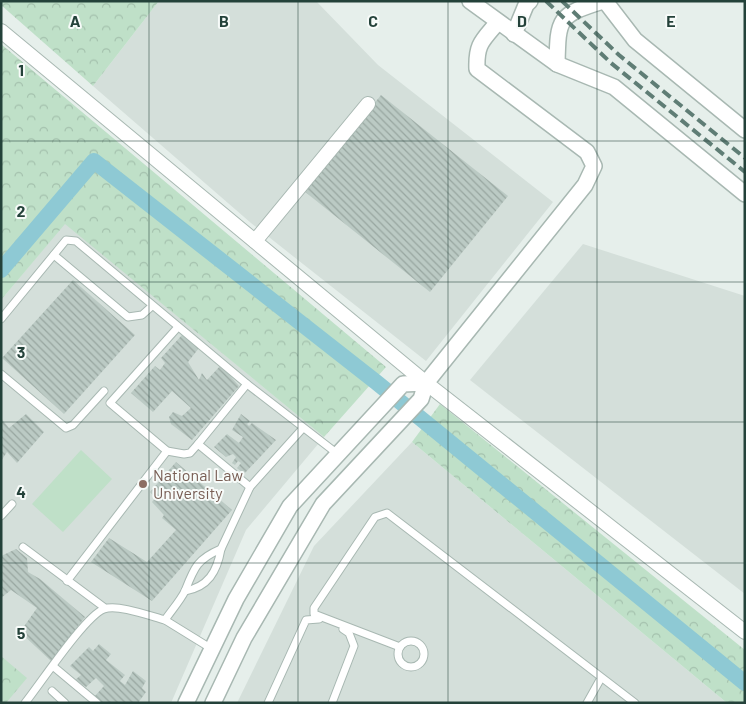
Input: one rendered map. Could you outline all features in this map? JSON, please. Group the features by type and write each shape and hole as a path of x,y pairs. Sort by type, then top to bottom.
{"street":[{"path":"514,34 526,5 530,1"},
{"path":"557,64 558,32 563,19 576,10 604,1 635,40 745,130"},
{"path":"472,2 557,64 614,87 745,194"},
{"path":"213,703 244,638 323,504 421,399 426,383 585,185 594,166 587,152 477,69 478,48 498,22"},
{"path":"1,31 426,383 745,632"},
{"path":"255,241 368,104"},
{"path":"186,703 236,599 290,506 403,384 426,383"}],"lane":[{"path":"1,319 66,240 76,240 178,328 339,455"},
{"path":"54,256 128,317 142,315 152,306"},
{"path":"178,328 110,403 167,451 184,454 190,453 247,384"},
{"path":"1,374 66,428 74,425 104,391"},
{"path":"184,592 203,586 211,577 218,565 221,549 250,488 303,428"},
{"path":"198,444 250,488"},
{"path":"67,581 167,451"},
{"path":"1,516 12,504"},
{"path":"400,647 314,614 314,608 375,517 387,513 635,703"},
{"path":"23,547 105,608"},
{"path":"165,620 184,592 195,567 206,555 221,549"},
{"path":"25,703 94,615 105,608 121,608 165,620 212,649"},
{"path":"268,703 306,620 311,618 344,630 353,639 352,654 332,703"},
{"path":"54,667 97,703"},
{"path":"587,703 601,678"},
{"path":"52,691 65,703"}],"shaded area":[{"path":"159,1 316,1 378,65 553,202 426,361 251,223 93,86"},
{"name":"National Law University","path":"65,223 324,437 246,530 171,703 1,703 1,300"},
{"path":"583,244 745,296 745,594 470,380"},
{"path":"412,442 727,703 237,703 314,546"}],"green space":[{"path":"1,1 159,1 93,86 1,5"},
{"path":"1,44 386,367 324,437 65,224 1,300"},
{"path":"440,404 745,650 745,703 727,703 412,442"},
{"path":"81,450 112,479 63,532 32,504"},
{"path":"1,656 27,678 6,703 1,703"}],"building":[{"path":"381,95 508,196 430,292 304,191"},
{"path":"73,280 135,335 64,414 2,358"},
{"path":"182,335 199,348 188,362 199,380 202,373 207,380 221,365 239,386 192,440 171,424 169,417 173,412 182,416 191,408 172,391 153,412 131,393 155,366 160,370 165,363 161,358"},
{"path":"26,414 44,432 17,463 7,452 1,461 1,418 9,428"},
{"path":"241,414 250,421 247,424 249,426 252,423 276,440 244,474 237,468 241,463 238,461 235,465 232,463 236,457 233,454 226,457 214,447 227,434 239,443 243,437 232,430"},
{"path":"176,462 232,510 152,601 91,562 109,538 147,562 176,530 162,518 164,515 152,502 155,498 150,492"},
{"path":"16,549 27,558 28,572 40,579 85,617 51,661 20,632 37,608 11,590 1,598 1,556"},
{"path":"99,644 111,654 106,660 125,675 120,681 125,685 133,671 146,681 142,688 146,692 138,703 101,703 94,697 104,686 96,678 86,687 75,680 81,675 70,666 89,647 93,651"}],"waterway":[{"path":"1,270 94,161 376,382 745,683"}],"railway":[{"path":"546,1 611,63 745,172"},
{"path":"562,1 619,55 745,158"}],"place":[{"name":"National Law University","path":"143,484"}]}
